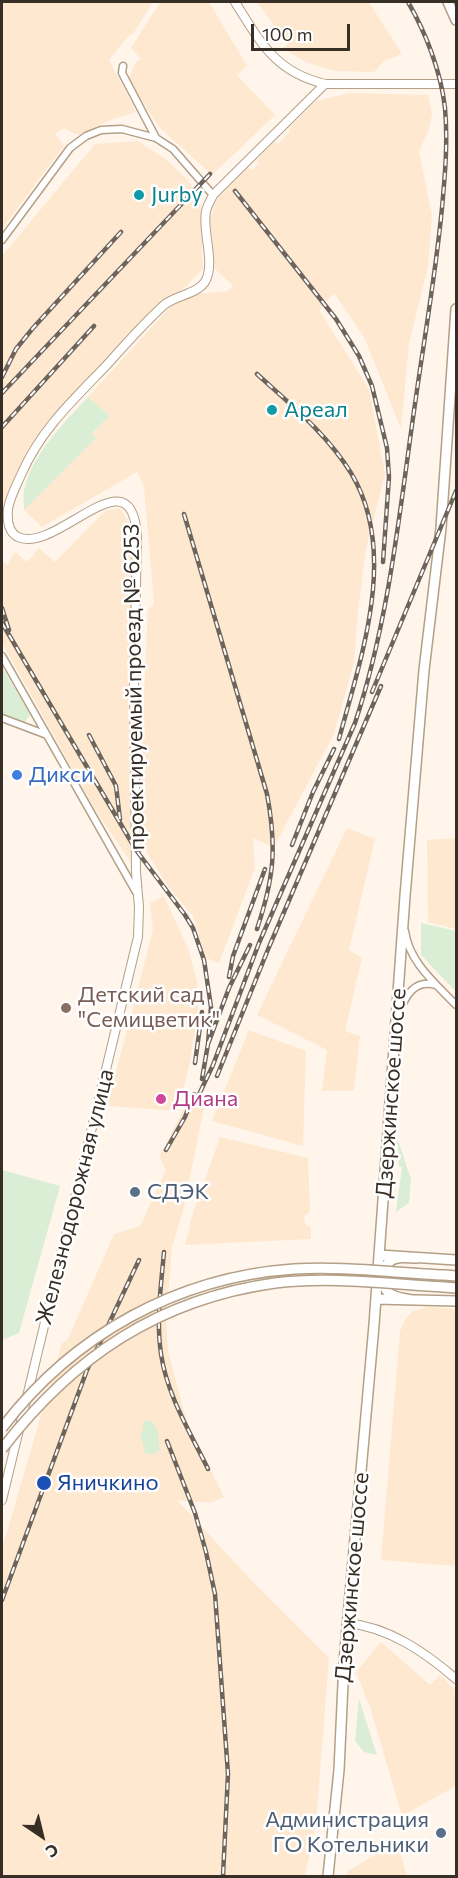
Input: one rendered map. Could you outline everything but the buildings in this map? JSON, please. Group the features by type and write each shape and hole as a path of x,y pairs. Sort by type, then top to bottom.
{"main road":[{"path":"448,2 456,20"},
{"name":"Дзержинское шоссе","path":"328,1876 339,1770 348,1623 376,1299 424,670 441,528 456,309"},
{"path":"379,1256 456,1260"},
{"path":"412,1300 391,1294 384,1286 383,1274 393,1260 417,1258"},
{"path":"2,1428 32,1393 89,1344 134,1314 176,1294 244,1276 296,1269 456,1276"},
{"path":"2,1449 41,1402 78,1369 118,1339 180,1306 276,1283 337,1281 456,1288"},
{"path":"376,1299 456,1301"}],"street":[{"path":"235,2 259,39 280,64 306,80 326,84 456,84"},
{"path":"123,66 122,73 156,138"},
{"path":"2,240 70,148 86,136 101,130 122,129 156,138 173,150 213,195 326,84"},
{"name":"проектируемый проезд № 6253","path":"137,893 134,677 137,539 134,516 125,505 117,501 107,501 57,531 37,538 25,539 11,531 8,510 12,494 25,466 52,422 166,303 200,287 206,280 208,270 206,211 213,195"},
{"path":"2,656 137,893"},
{"path":"2,718 47,735"},
{"name":"Железнодорожная улица","path":"2,1500 60,1252 137,945 139,917 137,893"},
{"path":"404,919 409,946 417,963 456,1005"},
{"path":"397,1016 412,989 423,983 437,985"},
{"path":"348,1623 364,1625 393,1636 434,1662 456,1680"}],"shaded area":[{"path":"2,2 153,2 133,34 129,35 109,60 136,112 113,119 77,135 64,128 55,134 64,146 2,229"},
{"path":"160,2 209,2 247,66 237,75 275,115 212,175 159,127 128,80 136,62 141,59 131,48"},
{"path":"257,2 366,2 370,4 402,54 384,61 374,72 336,71 317,66 283,48 288,44"},
{"path":"349,93 428,95 432,114 429,130 419,151 432,216 428,266 409,344 401,429 364,337 334,293 319,310 369,389 385,474 366,549 354,662 334,734 274,847 253,838 255,868 219,963 206,958 193,916 167,885 144,848 140,780 148,610 154,604 144,487 137,472 42,527 24,510 96,438 92,434 109,416 88,397 171,306 196,294 227,291 233,286 215,269 210,219 217,199 248,168 252,170 259,163 257,160 274,142 278,144 290,132 289,128 316,101"},
{"path":"138,141 167,160 188,180 200,198 203,269 184,288 162,303 47,423 28,450 2,510 2,256 95,144"},
{"path":"120,508 132,528 130,861 94,808 2,643 2,561 7,565 15,552 27,562 39,548 55,562 105,511"},
{"path":"347,828 375,839 349,950 362,958 345,1031 360,1036 354,1091 322,1091 327,1050 257,1015"},
{"path":"456,838 456,929 428,922 427,840"},
{"path":"164,896 189,951 197,982 198,1008 190,1062 178,1111 109,1106 108,1102 153,930 150,903"},
{"path":"249,1030 306,1051 303,1146 212,1121"},
{"path":"188,1101 204,1108 183,1211 172,1247 166,1319 168,1352 187,1422 224,1497 211,1503 177,1500 251,1580 329,1658 316,1823 305,1876 2,1876 2,1549 62,1343 67,1341 114,1234 140,1226 166,1170 159,1157"},
{"path":"220,1137 308,1158 310,1211 304,1216 305,1224 311,1227 311,1239 185,1245 192,1216"},
{"path":"429,1307 456,1309 456,1566 381,1560 400,1331 406,1318 413,1311"},
{"path":"381,1642 430,1685 440,1675 456,1691 456,1786 402,1816 371,1710 356,1672"},
{"path":"397,1842 407,1876 346,1876 348,1871"}],"green space":[{"path":"88,397 110,416 92,433 96,438 24,510 24,491 41,452"},
{"path":"2,667 30,714 24,724 2,715"},
{"path":"421,923 456,931 456,992 421,955"},
{"path":"397,1139 411,1179 409,1203 396,1212 402,1167 399,1167"},
{"path":"2,1170 60,1186 19,1333 2,1340"},
{"path":"148,1420 157,1428 160,1449 152,1454 145,1453 141,1437 144,1421"},
{"path":"359,1699 377,1755 364,1752 355,1741"}],"railway":[{"path":"194,1105 213,1065 259,943 355,723 377,643 393,562 434,279 446,158 445,108 440,81 427,40 408,2"},
{"path":"2,393 210,174"},
{"path":"235,191 336,319 359,356 372,386 387,448 389,477 383,562"},
{"path":"2,377 16,349 33,328 121,232"},
{"path":"2,427 94,326"},
{"path":"257,374 331,445 351,473 365,504 372,536 374,570 371,605 357,674 339,739"},
{"path":"372,692 456,491"},
{"path":"184,514 267,794 272,831 272,863 267,894 257,929"},
{"path":"2,608 9,630"},
{"path":"2,623 136,850 193,928 204,960 211,1007 202,1079"},
{"path":"217,1076 269,947 381,686"},
{"path":"89,735 116,786 120,819"},
{"path":"292,845 313,792 334,749"},
{"path":"229,977 233,956 265,869"},
{"path":"208,1044 229,988 250,945"},
{"path":"195,1063 202,1012"},
{"path":"166,1150 185,1117 194,1094"},
{"path":"164,1252 159,1328 164,1369 180,1413 208,1469"},
{"path":"2,1600 87,1370 139,1260"},
{"path":"167,1441 195,1513 215,1594 228,1774 223,1876"}],"place":[{"name":"Jurby","path":"139,195"},
{"name":"Ареал","path":"272,410"},
{"name":"Дикси","path":"17,775"},
{"name":"Детский сад \"Семицветик\"","path":"66,1008"},
{"name":"Диана","path":"161,1099"},
{"name":"СДЭК","path":"135,1192"},
{"name":"Яничкино","path":"44,1483"},
{"name":"Администрация ГО Котельники","path":"441,1833"}]}
